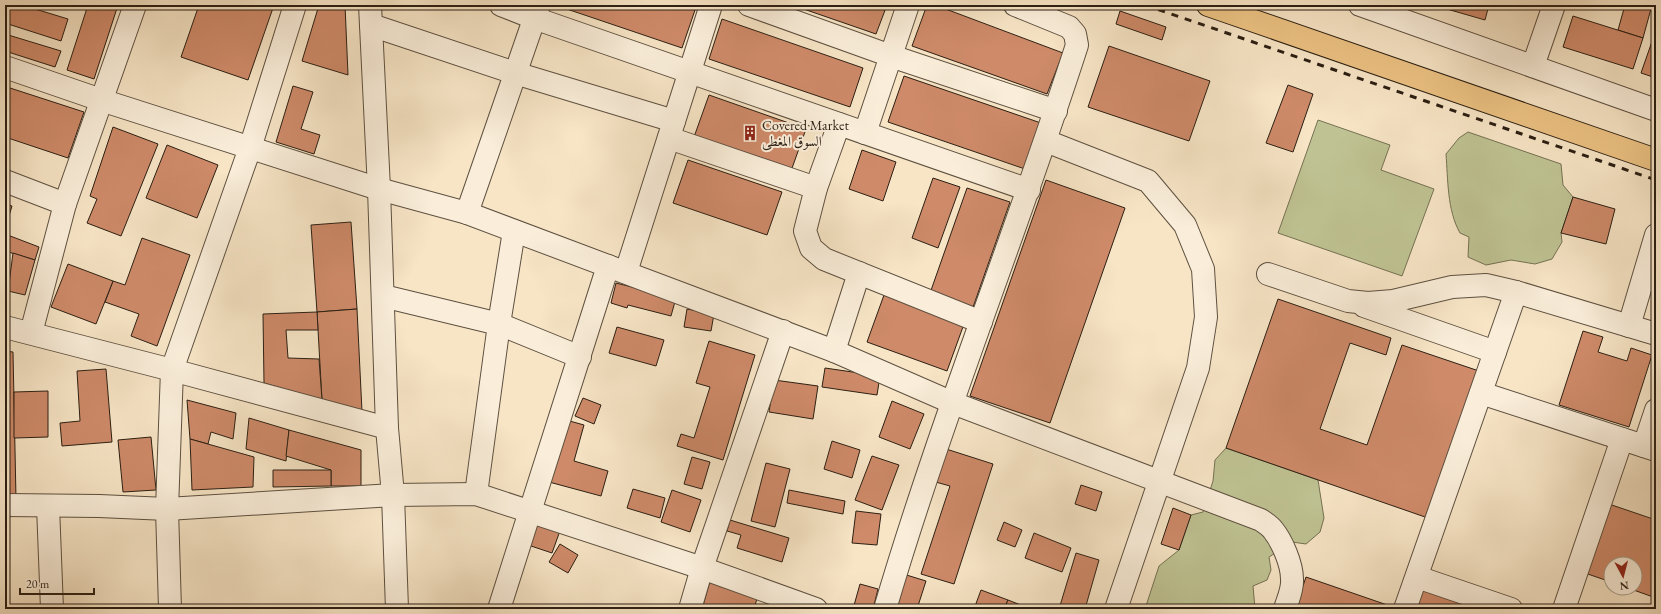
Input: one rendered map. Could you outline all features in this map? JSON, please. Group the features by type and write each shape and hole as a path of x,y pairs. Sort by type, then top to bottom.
{"highway":[{"path":"1208,5 1656,160"}],"street":[{"path":"31,333 65,204 135,5"},
{"path":"170,609 167,509 172,370 250,148 295,5"},
{"path":"501,5 536,12 690,72 1029,190"},
{"path":"499,609 580,357 617,269 672,130 711,5"},
{"path":"749,5 891,56 1056,111"},
{"path":"865,133 908,5"},
{"path":"885,609 901,554 981,322 1046,141 1077,45 1074,34 1069,27 1015,5"},
{"path":"1360,5 1656,110"},
{"path":"1533,66 1554,5"},
{"path":"467,212 536,12"},
{"path":"397,609 393,494 387,428 379,189 370,15 516,73 672,130 816,188"},
{"path":"5,67 101,100 379,189 467,212 514,231 783,331 834,351 953,403 1261,520 1273,528 1283,545 1292,578 1290,593 1285,609"},
{"path":"839,124 816,188 805,231 811,248 824,260 981,322"},
{"path":"1046,141 1148,181 1185,225 1203,269 1206,317 1198,368 1116,609"},
{"path":"5,181 65,204"},
{"path":"476,494 499,324 514,231"},
{"path":"1629,326 1656,235"},
{"path":"834,351 859,273"},
{"path":"1268,274 1348,300 1495,352"},
{"path":"1348,300 1368,302 1393,301 1426,292 1459,286 1486,285 1516,292 1656,334"},
{"path":"1405,609 1516,292"},
{"path":"383,296 499,324 580,357"},
{"path":"5,327 387,428"},
{"path":"690,609 702,568 783,331"},
{"path":"1481,393 1650,448 1656,410"},
{"path":"1564,609 1622,439"},
{"path":"5,505 167,509 393,494 476,494 702,568 816,609"},
{"path":"48,506 52,609"},
{"path":"1417,576 1511,609"}],"green space":[{"path":"1318,120 1390,145 1381,170 1434,189 1402,276 1278,233"},
{"path":"1468,132 1561,164 1563,185 1573,197 1561,233 1562,242 1552,259 1535,264 1511,260 1486,265 1468,257 1469,237 1460,233 1450,204 1446,154 1459,138"},
{"path":"1226,448 1318,480 1324,518 1320,532 1306,544 1292,542 1269,557 1271,570 1267,580 1253,586 1255,609 1145,609 1159,566 1179,550 1191,515 1203,512 1213,481 1215,460"}],"building":[{"path":"5,5 22,5 68,19 61,41 5,23"},
{"path":"88,5 118,5 94,79 67,70"},
{"path":"199,5 274,5 248,80 181,57"},
{"path":"319,5 345,5 348,75 302,61"},
{"path":"555,5 681,5 695,10 682,48"},
{"path":"792,5 887,5 876,34"},
{"path":"927,5 935,5 1063,53 1047,94 912,46"},
{"path":"1433,5 1489,5 1485,20"},
{"path":"1525,5 1540,5 1539,9"},
{"path":"1625,5 1652,5 1643,38 1618,30"},
{"path":"1120,11 1166,27 1162,40 1116,24"},
{"path":"1573,16 1643,38 1633,69 1563,47"},
{"path":"722,19 863,68 850,107 709,59"},
{"path":"1656,30 1656,78 1641,73"},
{"path":"5,34 61,51 55,67 5,51"},
{"path":"1109,46 1210,81 1189,141 1088,107"},
{"path":"904,76 1041,123 1025,169 888,122"},
{"path":"1288,85 1313,94 1293,152 1266,143"},
{"path":"293,86 313,92 301,129 320,135 314,154 276,142"},
{"path":"7,87 84,112 68,158 5,137 5,92"},
{"name":"Covered Market السوق المغطى","path":"709,95 806,129 791,171 694,137"},
{"path":"113,127 158,144 121,236 87,223 97,199 90,196"},
{"path":"167,145 218,165 197,218 146,198"},
{"path":"862,150 896,162 883,201 849,189"},
{"name":"Covered Market السوق المغطى","path":"688,160 782,192 767,235 673,203"},
{"path":"933,178 960,187 938,248 912,238"},
{"path":"1046,180 1125,208 1050,423 970,396"},
{"path":"967,188 1010,202 972,310 929,296"},
{"path":"1573,197 1615,209 1606,244 1561,233"},
{"path":"5,204 12,206 5,229"},
{"path":"351,222 357,309 317,312 311,225"},
{"path":"5,234 39,247 35,260 5,251"},
{"path":"142,238 190,255 157,346 131,336 139,314 105,302 113,281 125,285"},
{"path":"13,253 35,260 25,295 8,291"},
{"path":"68,264 113,281 96,324 51,307"},
{"path":"616,283 676,298 671,316 628,305 627,308 611,303"},
{"path":"884,295 964,324 947,371 867,342"},
{"path":"1278,299 1391,338 1386,355 1350,343 1320,429 1367,445 1402,345 1479,371 1428,518 1226,448"},
{"path":"357,309 362,412 322,400 317,312"},
{"path":"687,309 714,314 711,331 684,327"},
{"path":"317,312 318,330 286,330 288,358 319,359 322,400 264,383 263,314"},
{"path":"617,327 664,340 656,366 609,353"},
{"path":"1583,331 1603,337 1598,352 1627,361 1631,348 1652,355 1629,427 1559,405"},
{"path":"709,341 755,355 723,460 677,446 681,434 694,438 710,387 696,383"},
{"path":"5,351 13,352 16,499 5,500"},
{"path":"825,368 880,376 877,395 822,387"},
{"path":"106,369 112,442 62,446 60,423 80,421 77,371"},
{"path":"774,380 818,386 813,419 769,412"},
{"path":"48,391 48,437 14,438 14,392"},
{"path":"583,398 601,405 594,424 575,416"},
{"path":"187,400 236,413 233,439 211,432 208,444 190,439"},
{"path":"892,401 924,414 910,449 879,437"},
{"path":"249,418 289,430 286,461 246,449"},
{"path":"566,420 584,425 574,461 608,471 601,496 549,482"},
{"path":"289,430 361,450 361,486 331,486 331,470 286,456"},
{"path":"151,437 156,490 123,492 118,440"},
{"path":"190,439 254,457 253,487 192,490"},
{"path":"832,441 860,450 852,478 824,469"},
{"path":"943,448 993,464 954,584 921,574 950,486 932,481"},
{"path":"872,456 899,465 882,510 855,500"},
{"path":"692,457 710,462 702,489 684,484"},
{"path":"766,463 790,469 775,527 751,521"},
{"path":"273,470 331,470 331,486 273,487"},
{"path":"1081,485 1102,492 1096,511 1075,504"},
{"path":"633,489 665,498 660,518 627,508"},
{"path":"672,490 701,500 690,532 661,522"},
{"path":"789,490 845,501 843,514 787,503"},
{"path":"1603,502 1656,520 1656,598 1643,593 1643,556 1603,556 1603,579 1579,571"},
{"path":"1173,508 1191,515 1179,550 1161,544"},
{"path":"856,511 881,514 877,545 852,543"},
{"path":"533,519 561,528 552,553 525,544"},
{"path":"730,520 789,538 782,562 737,548 741,535 727,531"},
{"path":"1004,522 1022,530 1015,547 997,540"},
{"path":"1034,533 1071,548 1062,572 1025,558"},
{"path":"560,544 578,555 568,573 549,562"},
{"path":"1076,553 1099,560 1085,609 1059,609"},
{"path":"900,573 926,581 917,609 907,609 890,604"},
{"path":"1306,577 1396,608 1396,609 1295,609"},
{"path":"710,581 758,595 754,609 702,609"},
{"path":"860,584 878,589 873,609 853,609"},
{"path":"1423,586 1488,609 1415,609"},
{"path":"981,590 1008,600 1004,609 974,609"},
{"path":"1008,600 1031,609 1004,609"}],"railway":[{"path":"1145,5 1656,180"}],"place":[{"name":"Covered Market السوق المغطى","path":"750,133"}]}
